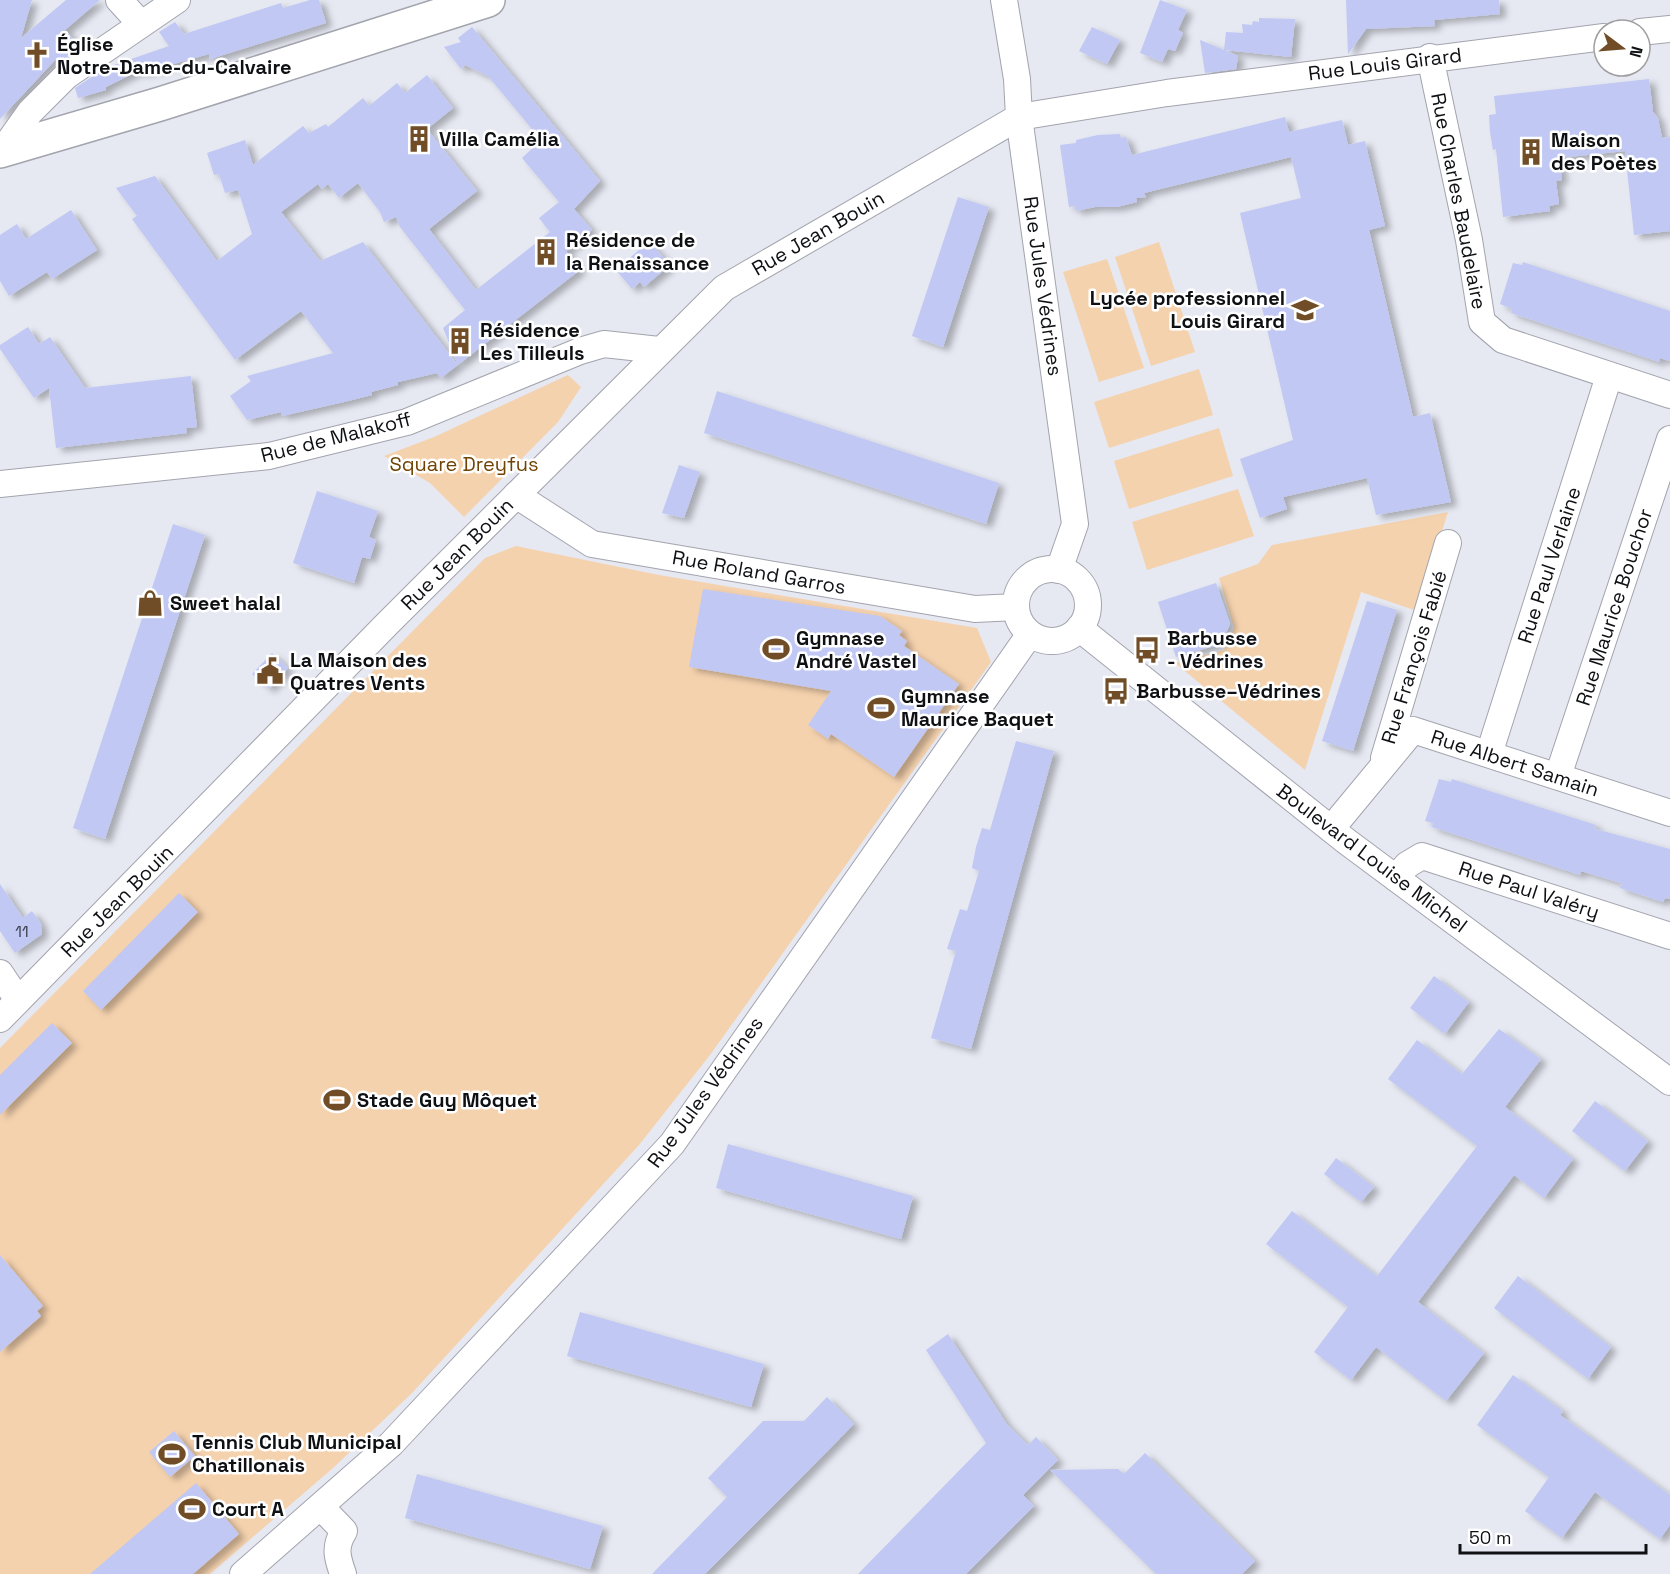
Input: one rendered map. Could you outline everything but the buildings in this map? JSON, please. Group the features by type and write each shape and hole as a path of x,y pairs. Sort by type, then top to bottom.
{"main road":[{"path":"1,151 160,104 488,0"}],"street":[{"path":"119,0 141,24"},
{"path":"1,151 30,112 66,76 177,0"},
{"name":"Rue Jules Védrines","path":"1004,0 1017,79 1019,117 1075,524 1059,570"},
{"path":"1652,31 1670,29"},
{"name":"Rue Louis Girard","path":"1167,93 1430,57 1592,38"},
{"name":"Rue Charles Baudelaire","path":"1430,57 1469,240 1482,322 1503,340 1670,395"},
{"name":"Rue Jean Bouin","path":"0,1019 716,293 1019,117 1167,93"},
{"name":"Rue de Malakoff","path":"0,484 269,456 406,422 580,351 604,344 659,350"},
{"name":"Rue Paul Verlaine","path":"1489,754 1609,376"},
{"name":"Rue Maurice Bouchor","path":"1558,776 1670,439"},
{"name":"Rue Roland Garros","path":"516,495 592,544 975,609 1016,607"},
{"name":"Rue François Fabié","path":"1380,772 1448,543"},
{"path":"1059,570 1074,576 1086,591 1087,616 1072,636 1054,641 1042,640 1030,634 1020,621 1016,607 1019,591 1028,578 1038,572 1059,570"},
{"name":"Boulevard Louise Michel","path":"1079,628 1331,829 1670,1082"},
{"name":"Rue Jules Védrines","path":"243,1574 391,1444 672,1144 1030,634"},
{"name":"Rue Albert Samain","path":"1331,829 1413,730 1670,813"},
{"name":"Rue Paul Valéry","path":"1395,878 1407,865 1422,856 1670,936"},
{"path":"0,973 18,1000"},
{"path":"321,1507 344,1531 338,1541 336,1553 343,1574"}],"green space":[{"path":"1159,242 1195,352 1151,366 1115,257"},
{"path":"1107,259 1144,368 1099,382 1063,272"},
{"path":"1199,369 1213,415 1109,448 1094,402"},
{"name":"Square Dreyfus","path":"568,375 581,387 558,422 464,517 430,483 384,456 434,437"},
{"path":"1219,428 1233,476 1129,509 1114,461"},
{"path":"1238,489 1254,536 1147,570 1132,522"},
{"path":"1448,512 1417,611 1361,592 1305,770 1175,663 1224,650 1234,628 1219,578 1258,564 1272,545"},
{"name":"Stade Guy Môquet","path":"516,546 659,575 977,628 991,662 710,1055 639,1145 412,1393 333,1468 210,1574 0,1574 0,1048 485,558"}],"place":[{"name":"Église Notre-Dame-du-Calvaire","path":"37,55"},
{"name":"Villa Camélia","path":"419,139"},
{"name":"Maison des Poètes","path":"1531,152"},
{"name":"Résidence de la Renaissance","path":"546,252"},
{"name":"Lycée professionnel Louis Girard","path":"1305,310"},
{"name":"Résidence Les Tilleuls","path":"460,341"},
{"name":"Sweet halal","path":"150,603"},
{"name":"Gymnase André Vastel","path":"776,649"},
{"name":"Barbusse - Védrines","path":"1147,650"},
{"name":"La Maison des Quatres Vents","path":"270,671"},
{"name":"Barbusse–Védrines","path":"1116,691"},
{"name":"Gymnase Maurice Baquet","path":"881,708"},
{"name":"Stade Guy Môquet","path":"337,1100"},
{"name":"Tennis Club Municipal Chatillonais","path":"172,1454"},
{"name":"Court A","path":"192,1509"}]}
